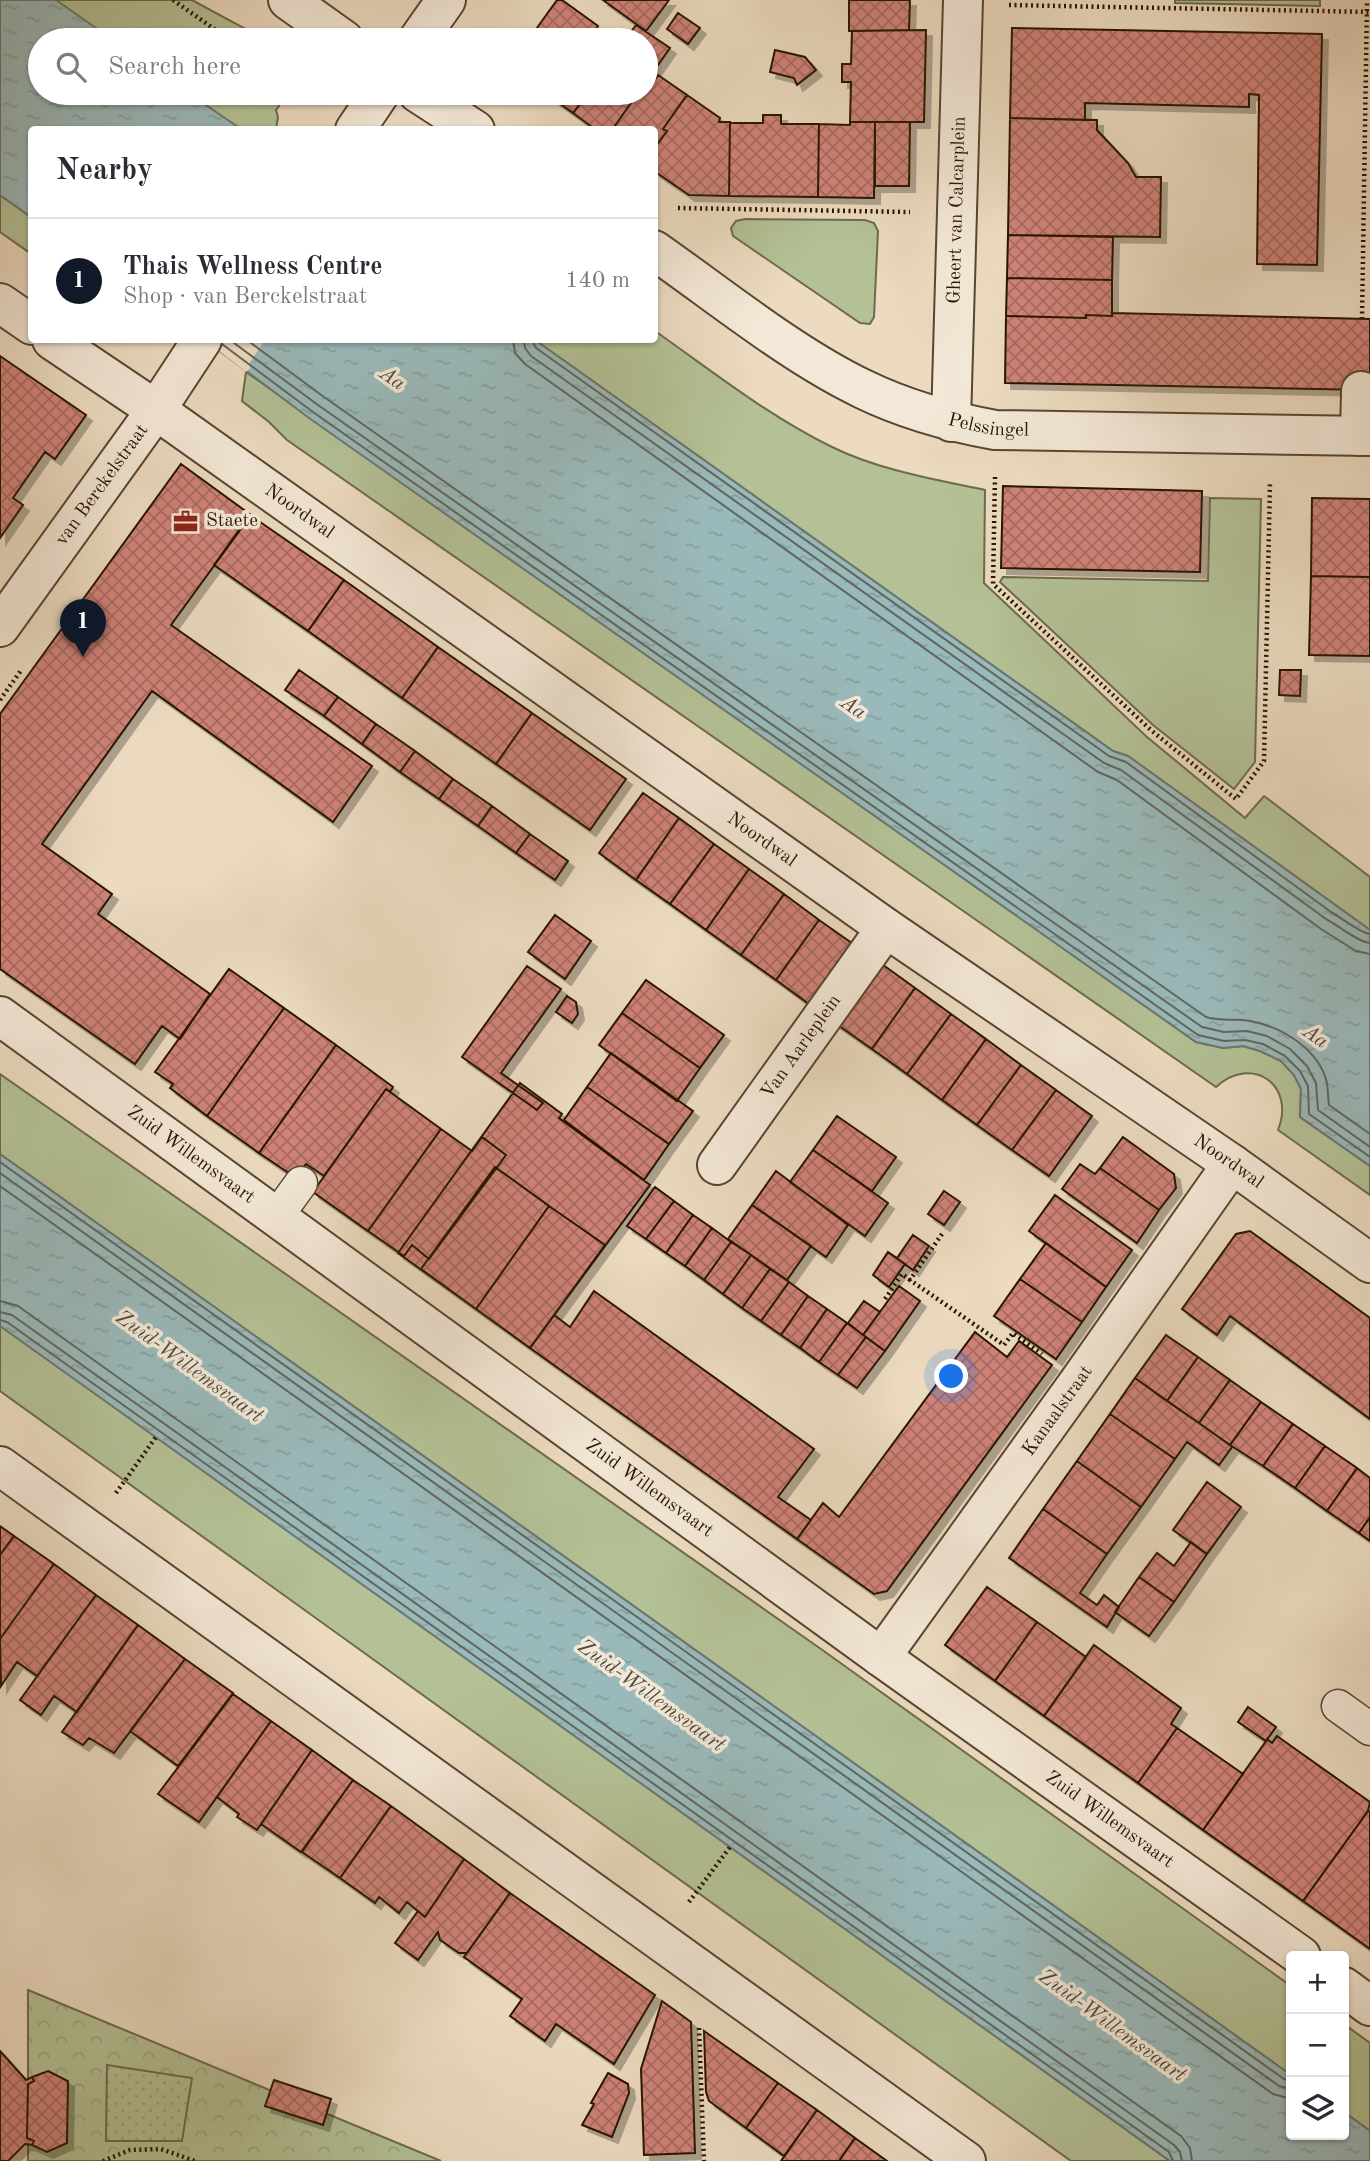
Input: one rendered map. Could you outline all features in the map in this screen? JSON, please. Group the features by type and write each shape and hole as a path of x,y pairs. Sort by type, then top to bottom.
{"street":[{"path":"288,0 327,28"},
{"path":"426,28 446,0"},
{"name":"Gheert van Calcarplein","path":"951,422 963,2"},
{"path":"358,126 372,105"},
{"path":"436,105 469,126"},
{"name":"Pelssingel","path":"658,253 811,360 864,390 951,422 995,430 1365,436"},
{"path":"0,303 28,322"},
{"name":"Noordwal","path":"56,343 156,410 886,928 1232,1164 1370,1263"},
{"name":"van Berckelstraat","path":"0,627 156,410 200,343"},
{"path":"1361,391 1365,436"},
{"name":"Van Aarleplein","path":"717,1165 886,928"},
{"name":"Zuid Willemsvaart","path":"0,1016 881,1657 1294,1951"},
{"name":"Kanaalstraat","path":"881,1657 1232,1164"},
{"path":"0,1466 966,2161"},
{"path":"1349,1991 1370,2006"}],"lane":[{"path":"277,1216 301,1183"},
{"path":"1338,1706 1370,1729"}],"path":[{"path":"173,0 213,28"},
{"path":"1362,319 1369,12 1367,0"},
{"path":"963,2 1369,12"},
{"path":"668,208 957,212"},
{"path":"995,430 993,584 1152,731 1236,799 1264,761 1271,435"},
{"path":"910,1280 943,1234"},
{"path":"885,1299 902,1274 1004,1345 1013,1333 1043,1355"},
{"path":"90,1531 156,1437"},
{"path":"660,1940 730,1847"},
{"path":"696,1967 704,2161"},
{"path":"103,2161 130,2150 161,2149 195,2161"}],"green space":[{"path":"42,0 192,0 244,28 82,28"},
{"path":"1175,0 1320,0 1320,6 1175,3"},
{"path":"193,105 279,105 276,110 276,126 229,126"},
{"path":"0,195 28,215 28,252 0,232"},
{"path":"865,220 874,223 878,231 874,317 870,324 860,323 733,236 731,228 736,221"},
{"path":"658,333 762,407 830,446 886,468 985,490 984,583 1147,737 1245,818 1264,796 1370,877 1370,930 1128,756 1113,751 539,343 658,343"},
{"path":"246,372 1196,1042 1223,1048 1243,1046 1281,1061 1294,1075 1301,1089 1300,1117 1370,1166 1370,1195 1278,1130 1282,1114 1281,1100 1276,1088 1267,1079 1256,1074 1243,1073 1216,1087 287,440 242,401"},
{"path":"1210,498 1261,499 1255,762 1234,789 1153,725 1000,582 1003,577 1208,581"},
{"path":"0,1074 821,1649 1286,1982 1286,2071 0,1154"},
{"path":"0,1325 1170,2161 1071,2161 0,1391"},
{"path":"28,1990 441,2161 28,2161"},
{"path":"1349,2028 1370,2043 1370,2131 1349,2116"},
{"path":"107,2065 192,2078 182,2141 106,2141"}],"water":[{"path":"0,0 56,0 96,28 28,28 28,105 206,105 237,126 28,126 28,215 0,195"},
{"name":"Aa","path":"209,343 539,343 1113,751 1128,756 1370,930 1370,1166 1300,1117 1301,1089 1294,1075 1281,1061 1243,1046 1223,1048 1196,1042 309,418"},
{"name":"Zuid-Willemsvaart","path":"0,1154 1286,2071 1286,2140 1349,2140 1349,2116 1370,2131 1370,2161 1170,2161 0,1326"}],"pier":[{"path":"209,343 263,343 246,372"}],"building":[{"path":"557,0 562,0 598,26 596,28 537,28"},
{"path":"603,0 669,0 648,28 642,28"},
{"path":"849,0 910,0 909,30 849,31"},
{"path":"678,13 700,28 688,44 667,29"},
{"path":"1012,28 1322,34 1317,265 1257,264 1259,95 1249,94 1249,107 1085,103 1085,120 1010,118"},
{"path":"926,30 924,122 850,122 851,82 842,82 842,64 851,64 852,31"},
{"path":"658,40 670,48 658,65"},
{"path":"775,50 805,57 816,70 797,85 794,78 770,72"},
{"path":"658,75 687,95 663,129 667,131 658,143 658,126 615,126 630,105 658,105"},
{"path":"687,95 720,118 719,122 730,122 729,196 689,195 658,174 658,143 667,131 663,129"},
{"path":"562,105 579,105 573,113"},
{"path":"579,105 630,105 615,126 591,126 573,113"},
{"path":"763,115 781,115 781,124 819,124 818,197 729,196 730,123 763,123"},
{"path":"1010,118 1097,120 1097,130 1128,163 1136,177 1161,177 1160,237 1008,235"},
{"path":"850,122 875,122 874,198 818,197 819,124 850,125"},
{"path":"875,122 910,122 909,186 875,186"},
{"path":"1008,235 1113,237 1112,280 1007,278"},
{"path":"1007,278 1112,280 1112,316 1006,316"},
{"path":"1112,313 1370,319 1370,390 1005,383 1006,316 1086,318 1086,315 1112,316"},
{"path":"0,356 86,415 55,459 45,452 13,498 23,505 0,538"},
{"path":"181,464 251,515 171,625 372,766 333,822 152,691 42,844 112,894 98,914 210,994 180,1039 162,1026 135,1064 0,969 0,714"},
{"path":"1003,486 1202,491 1200,572 1001,568"},
{"path":"1312,498 1370,499 1370,577 1311,576"},
{"path":"250,515 344,580 308,631 214,565"},
{"path":"1311,576 1370,577 1370,656 1309,655"},
{"path":"344,580 438,647 402,698 308,631"},
{"path":"438,647 532,713 496,764 402,698"},
{"path":"299,670 338,697 324,716 285,690"},
{"path":"1280,670 1301,670 1300,696 1279,695"},
{"path":"338,697 376,724 362,744 324,716"},
{"path":"532,713 626,779 590,830 496,764"},
{"path":"376,724 415,751 400,772 362,744"},
{"path":"415,751 453,779 439,799 400,772"},
{"path":"453,779 492,806 478,826 439,799"},
{"path":"643,793 679,818 636,880 599,853"},
{"path":"492,806 530,834 516,853 478,826"},
{"path":"679,818 714,844 670,904 636,880"},
{"path":"530,834 568,861 555,880 516,853"},
{"path":"714,844 749,869 706,930 670,904"},
{"path":"749,869 784,894 741,955 706,930"},
{"path":"784,894 819,920 776,980 741,955"},
{"path":"555,915 591,941 565,979 528,952"},
{"path":"819,920 856,946 813,1007 776,980"},
{"path":"879,962 915,988 872,1049 835,1023"},
{"path":"527,966 561,989 501,1073 543,1103 537,1110 462,1057"},
{"path":"229,969 284,1008 207,1116 170,1088 173,1084 155,1072"},
{"path":"646,980 724,1035 700,1068 622,1013"},
{"path":"915,988 951,1014 907,1074 872,1049"},
{"path":"567,996 576,1002 578,1014 572,1023 556,1012"},
{"path":"284,1008 336,1045 259,1153 207,1116"},
{"path":"622,1013 700,1068 677,1101 599,1045"},
{"path":"951,1014 986,1039 942,1100 907,1074"},
{"path":"986,1039 1021,1065 977,1125 942,1100"},
{"path":"336,1045 393,1087 390,1092 386,1089 324,1176 306,1164 296,1178 259,1153"},
{"path":"611,1053 693,1111 669,1144 587,1087"},
{"path":"1021,1065 1056,1090 1012,1150 977,1125"},
{"path":"520,1083 562,1114 559,1118 650,1185 530,1348 398,1253"},
{"path":"587,1087 669,1144 644,1180 564,1120"},
{"path":"386,1089 441,1129 368,1231 313,1192"},
{"path":"1056,1090 1092,1116 1049,1176 1012,1150"},
{"path":"837,1116 896,1157 872,1191 813,1150"},
{"path":"441,1129 472,1151 482,1137 506,1155 429,1259 412,1245 404,1256 368,1231"},
{"path":"1123,1137 1174,1174 1176,1188 1159,1210 1100,1168"},
{"path":"813,1150 888,1203 865,1236 790,1182"},
{"path":"1080,1164 1095,1174 1100,1168 1159,1210 1137,1243 1062,1189"},
{"path":"495,1167 549,1206 476,1309 421,1269"},
{"path":"776,1171 848,1225 826,1257 752,1205"},
{"path":"655,1187 674,1201 646,1239 627,1226"},
{"path":"944,1191 960,1202 944,1225 928,1214"},
{"path":"1055,1195 1132,1250 1106,1287 1029,1231"},
{"path":"674,1201 693,1215 666,1253 646,1239"},
{"path":"752,1205 811,1246 787,1280 728,1239"},
{"path":"549,1206 605,1245 530,1348 476,1309"},
{"path":"693,1215 712,1228 685,1266 666,1253"},
{"path":"712,1228 731,1242 704,1280 685,1266"},
{"path":"1250,1231 1370,1318 1370,1419 1230,1316 1217,1335 1182,1309 1236,1234"},
{"path":"913,1235 929,1246 913,1270 888,1252 897,1258"},
{"path":"731,1242 751,1255 723,1294 704,1280"},
{"path":"1046,1243 1106,1287 1082,1322 1020,1279"},
{"path":"888,1252 905,1264 889,1287 873,1275"},
{"path":"751,1255 770,1269 742,1308 723,1294"},
{"path":"770,1269 789,1282 761,1321 742,1308"},
{"path":"1020,1279 1082,1322 1056,1359 994,1316"},
{"path":"789,1282 808,1296 781,1335 761,1321"},
{"path":"899,1286 920,1301 885,1351 863,1335"},
{"path":"594,1291 814,1449 778,1497 811,1520 797,1539 530,1348 554,1315 570,1327"},
{"path":"808,1296 827,1309 800,1348 781,1335"},
{"path":"864,1301 880,1312 863,1335 848,1323"},
{"path":"827,1309 847,1323 819,1362 800,1348"},
{"path":"847,1323 866,1337 838,1375 819,1362"},
{"path":"975,1332 1007,1357 1019,1341 1052,1365 887,1591 874,1594 797,1539 823,1503 839,1517"},
{"path":"1166,1335 1198,1357 1167,1401 1135,1378"},
{"path":"866,1337 885,1351 857,1388 838,1375"},
{"path":"1198,1357 1230,1380 1199,1423 1167,1401"},
{"path":"1135,1378 1232,1447 1219,1465 1187,1442 1175,1459 1110,1414"},
{"path":"1230,1380 1261,1402 1230,1445 1199,1423"},
{"path":"1261,1402 1293,1424 1263,1466 1230,1445"},
{"path":"1110,1414 1175,1459 1141,1507 1077,1461"},
{"path":"1293,1424 1325,1446 1295,1488 1263,1466"},
{"path":"1325,1446 1357,1468 1327,1511 1295,1488"},
{"path":"1077,1461 1141,1507 1107,1554 1043,1509"},
{"path":"1357,1468 1370,1478 1370,1517 1359,1533 1327,1511"},
{"path":"1207,1482 1241,1507 1207,1554 1173,1530"},
{"path":"1043,1509 1107,1554 1080,1593 1097,1605 1104,1595 1119,1607 1107,1627 1009,1558"},
{"path":"1370,1517 1370,1541 1359,1533"},
{"path":"0,1526 14,1536 0,1555"},
{"path":"14,1536 54,1564 0,1639 0,1555"},
{"path":"1191,1542 1207,1554 1174,1602 1139,1577 1157,1553 1174,1566"},
{"path":"54,1564 96,1595 37,1676 17,1662 1,1686 0,1639"},
{"path":"1139,1577 1174,1602 1149,1636 1115,1612"},
{"path":"987,1587 1037,1622 995,1681 945,1645"},
{"path":"96,1595 138,1625 77,1712 54,1696 41,1715 20,1700"},
{"path":"1037,1622 1086,1657 1044,1716 995,1681"},
{"path":"138,1625 185,1659 114,1753 89,1738 83,1745 62,1732"},
{"path":"1094,1645 1181,1708 1171,1724 1177,1728 1138,1783 1044,1716"},
{"path":"185,1659 233,1693 178,1766 130,1731"},
{"path":"233,1694 271,1721 199,1822 158,1794"},
{"path":"1248,1707 1276,1727 1266,1741 1238,1722"},
{"path":"271,1721 312,1750 257,1830 237,1817 239,1814 217,1797"},
{"path":"1177,1728 1243,1774 1203,1830 1138,1783"},
{"path":"1277,1736 1370,1802 1368,1811 1303,1901 1203,1830 1267,1739 1272,1743"},
{"path":"312,1750 353,1780 301,1852 261,1824"},
{"path":"353,1780 391,1806 340,1878 302,1852"},
{"path":"391,1806 464,1859 425,1917 407,1902 399,1913 379,1897 375,1903 340,1878"},
{"path":"1368,1811 1370,1812 1370,1949 1303,1901"},
{"path":"464,1859 510,1893 467,1953 459,1953 440,1940 438,1932 418,1960 395,1943 418,1911 425,1917"},
{"path":"510,1893 655,1995 614,2064 556,2024 545,2041 510,2016 522,1999 464,1957"},
{"path":"662,2001 691,2022 695,2153 644,2155 641,2069"},
{"path":"704,2031 778,2083 746,2128 709,2101 706,2092"},
{"path":"0,2051 26,2080 32,2077 34,2081 28,2084 27,2138 34,2141 32,2145 25,2144 8,2161 0,2161"},
{"path":"48,2071 68,2081 67,2143 47,2152 32,2145 34,2141 27,2138 28,2084 34,2081 32,2077"},
{"path":"608,2073 628,2084 629,2093 612,2137 582,2125"},
{"path":"274,2080 331,2099 323,2125 265,2106"},
{"path":"778,2083 817,2110 784,2156 746,2128"},
{"path":"817,2110 855,2138 839,2161 781,2161"},
{"path":"855,2138 887,2161 839,2161"}],"place":[{"name":"Staete","path":"186,521"},
{"name":"Thais Wellness Centre","path":"83,657"}]}
